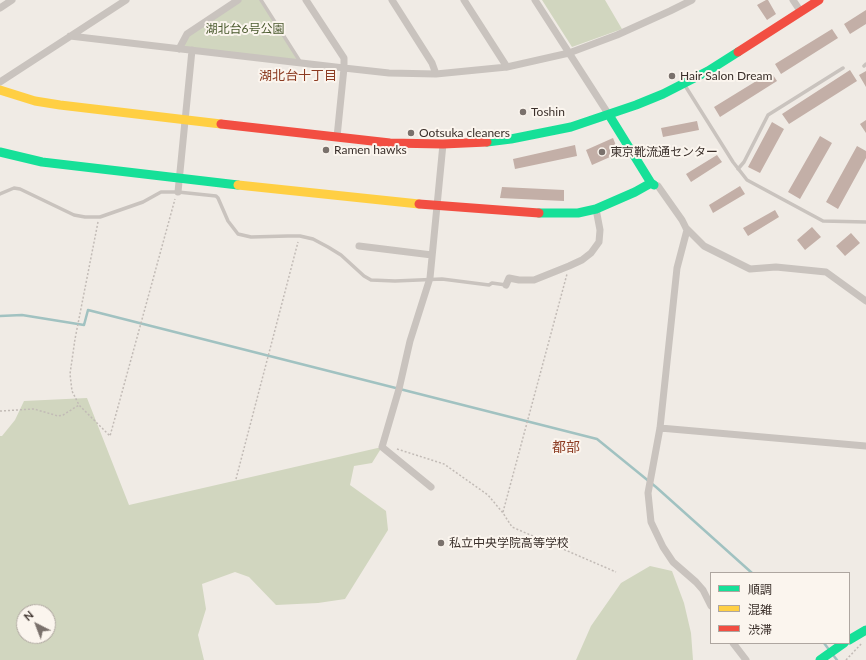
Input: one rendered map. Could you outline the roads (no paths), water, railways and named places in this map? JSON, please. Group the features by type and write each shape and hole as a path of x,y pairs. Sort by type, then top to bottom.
{"street":[{"path":"0,8 12,0"},
{"path":"0,82 126,0"},
{"path":"179,49 187,34 238,0"},
{"path":"306,0 344,58 337,136"},
{"path":"392,0 432,63 436,74"},
{"path":"464,0 507,67"},
{"path":"535,0 652,184 658,186 686,228 704,246 750,269 776,267 826,272 866,301"},
{"path":"70,36 301,64 389,73 436,74 507,67 569,53 618,35 692,0"},
{"path":"793,0 801,12"},
{"path":"0,90 34,101 60,105 185,118 390,143 475,143 538,134 571,127 636,105 684,84 820,0"},
{"path":"178,192 192,50"},
{"path":"430,487 382,448 410,341 430,278 443,144"},
{"path":"0,152 42,162 180,178 436,206 536,213 578,213 596,209 652,184"},
{"path":"506,286 509,278 534,280 582,260 591,252 598,242 600,230 596,209"},
{"path":"686,228 685,239 677,268 660,428 648,493 651,522 663,547 673,562 703,590 710,604"},
{"path":"359,246 432,255"},
{"path":"660,428 866,446"},
{"path":"850,639 866,630"},
{"path":"734,644 746,660"},
{"path":"820,660 843,644"}],"lane":[{"path":"261,0 301,64"},
{"path":"738,169 744,162 768,115 843,68"},
{"path":"684,84 742,176 752,183 823,221 866,222"},
{"path":"0,194 14,188 20,189 74,215 85,217 100,217 143,202 161,192 178,192 216,196 228,221 238,234 251,237 300,236 313,240 341,255 364,276 371,280 395,281 430,278 462,280 489,285 492,283 506,286"}],"waterway":[{"path":"0,316 22,315 84,325 88,310 597,439 656,487 751,572"},
{"path":"825,644 830,651"},
{"path":"833,655 837,660"}],"place":[{"name":"Hair Salon Dream","path":"672,76"},
{"name":"Toshin","path":"523,112"},
{"name":"Ootsuka cleaners","path":"411,133"},
{"name":"Ramen hawks","path":"326,150"},
{"name":"東京靴流通センター","path":"602,152"},
{"name":"私立中央学院高等学校","path":"441,543"}],"district":[{"name":"湖北台十丁目","path":"298,76"},
{"name":"都部","path":"566,447"}],"park label":[{"name":"湖北台6号公園","path":"245,29"}]}
